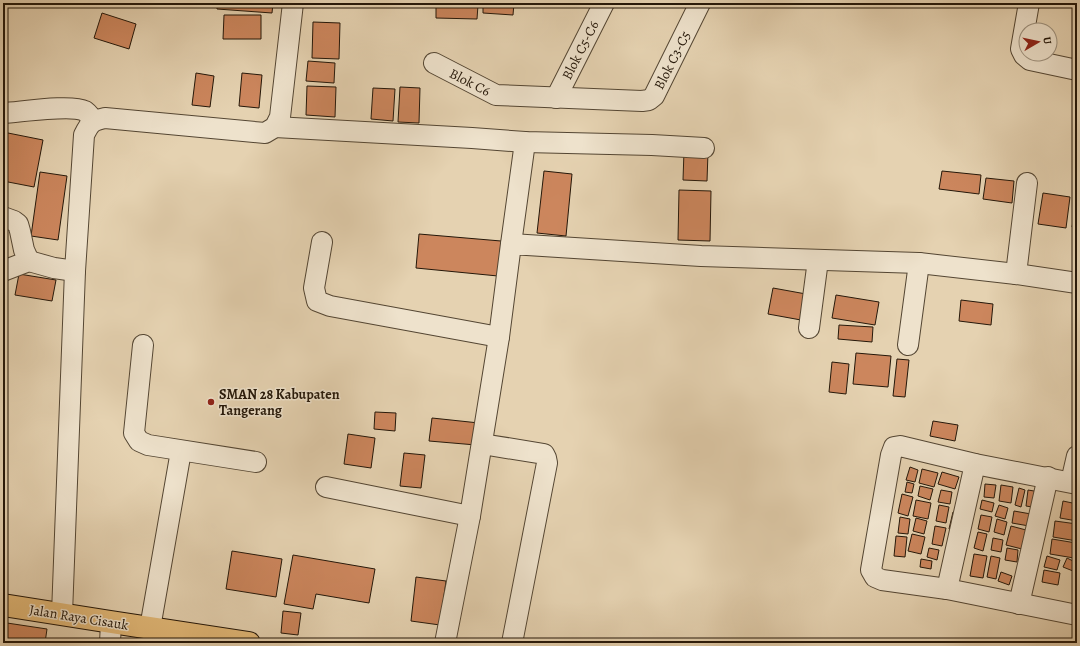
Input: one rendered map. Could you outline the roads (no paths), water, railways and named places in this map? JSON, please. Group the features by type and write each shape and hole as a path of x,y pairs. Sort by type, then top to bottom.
{"main road":[{"name":"Jalan Raya Cisauk","path":"3,605 62,614 110,633 150,628 249,643"}],"street":[{"path":"276,127 280,117 293,3"},
{"name":"Blok C5-C6","path":"556,98 604,3"},
{"name":"Blok C3-C5","path":"654,96 700,3"},
{"path":"1028,3 1021,49 1024,55 1030,60 1077,70"},
{"name":"Blok C6","path":"434,64 496,95 642,101 649,100 654,96"},
{"path":"3,114 64,108 84,111 90,115 94,121"},
{"path":"62,614 75,272 84,135 88,127 94,121 105,118 265,132 276,127 525,142 704,148"},
{"path":"444,643 470,516 482,444 499,337 525,142"},
{"path":"1016,274 1027,183"},
{"path":"3,217 18,224 24,250 30,261"},
{"path":"322,242 314,288 317,301 330,306 499,337"},
{"path":"511,244 701,256 919,263 1016,274 1077,283"},
{"path":"809,328 818,260"},
{"path":"3,272 30,261 75,272"},
{"path":"908,345 919,263"},
{"path":"143,346 134,433 139,441 148,445 256,462"},
{"path":"482,444 544,454 547,463 512,643"},
{"path":"1077,456 1074,483 976,464 900,446 894,447 890,455 871,570 876,577 882,580 948,589 1077,615"},
{"path":"150,628 181,450"},
{"path":"948,589 976,464"},
{"path":"1019,604 1048,477"},
{"path":"326,487 470,516"}],"place":[{"name":"SMAN 28 Kabupaten Tangerang","path":"211,402"}]}
